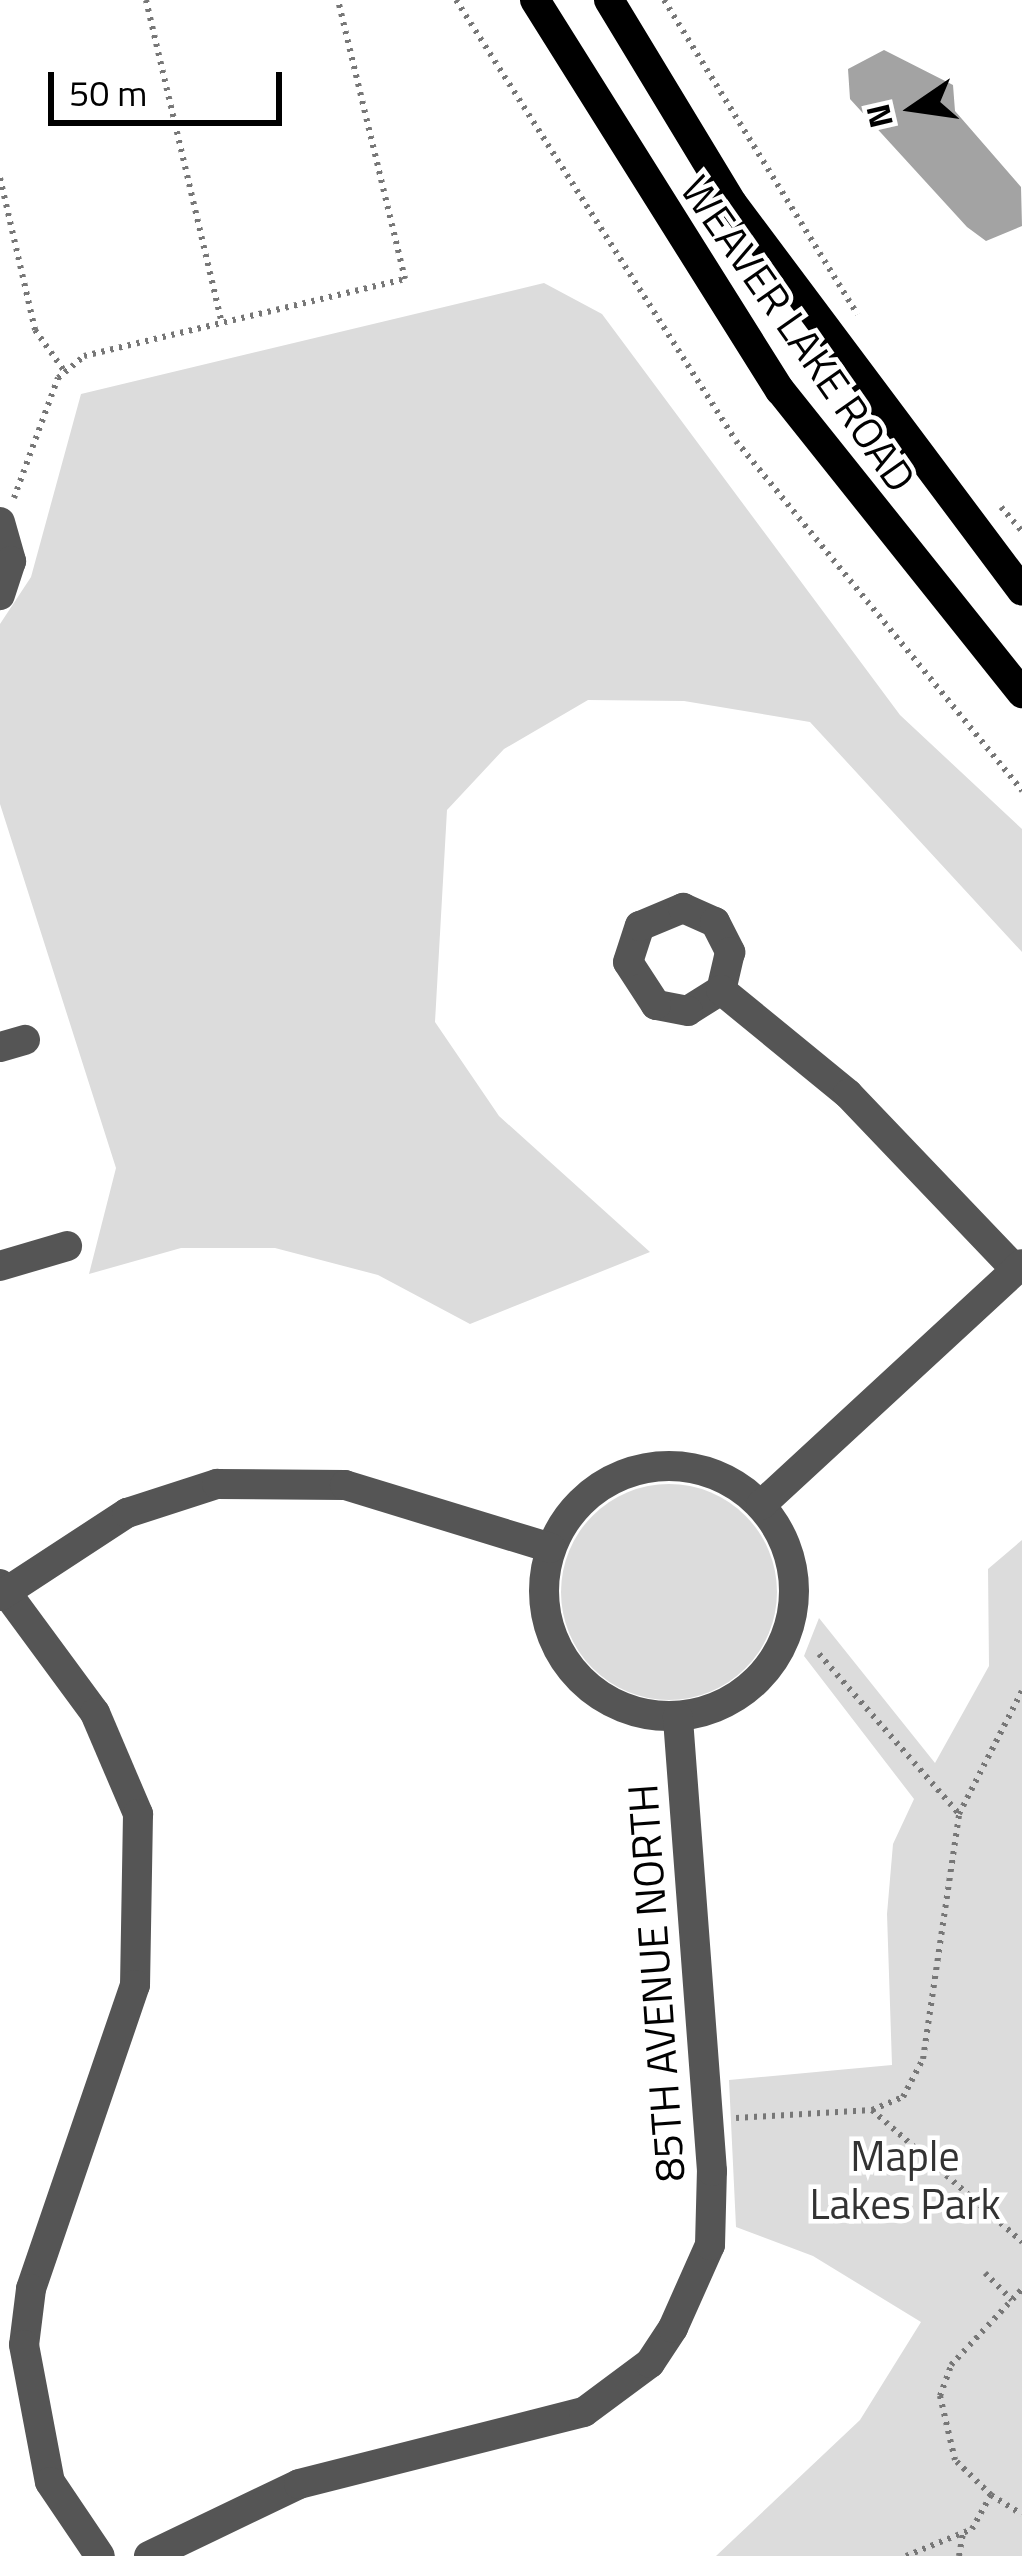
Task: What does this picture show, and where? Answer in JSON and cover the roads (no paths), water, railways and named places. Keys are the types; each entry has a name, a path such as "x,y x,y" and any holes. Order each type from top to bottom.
{"main road":[{"name":"WEAVER LAKE ROAD","path":"535,0 780,390 1022,693"},
{"name":"WEAVER LAKE ROAD","path":"609,0 732,203 1022,590"}],"street":[{"path":"0,518 11,562 0,595"},
{"path":"721,990 848,1094 1019,1267 761,1504"},
{"path":"0,1266 67,1246"},
{"path":"644,1467 707,1472 761,1504 791,1557 793,1616 766,1673 741,1695 678,1717 637,1713 569,1667 547,1610 551,1548 572,1511 644,1467"},
{"path":"100,2556 44,2465 24,2345 31,2289 135,1985 142,1857 119,1756 2,1590 128,1513 217,1484 345,1485 551,1548"},
{"name":"85TH AVENUE NORTH","path":"149,2556 298,2484 584,2412 650,2362 710,2245 709,2120 678,1717"}],"park label":[{"name":"Maple Lakes Park","path":"905,2179"}]}
